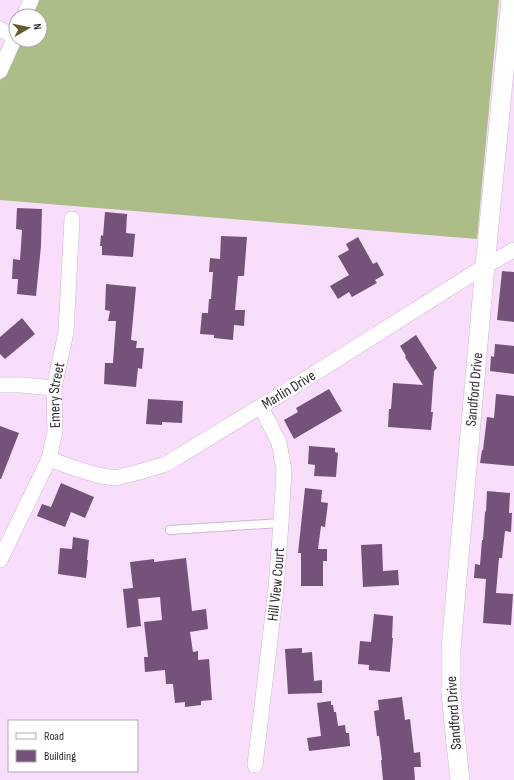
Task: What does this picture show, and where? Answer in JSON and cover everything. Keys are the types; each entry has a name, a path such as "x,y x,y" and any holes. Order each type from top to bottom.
{"street":[{"name":"Sandford Drive","path":"460,780 451,692 452,649 484,266 511,0"},
{"path":"0,72 11,48"},
{"name":"Emery Street","path":"0,560 49,460 56,431 54,388 66,332 72,219"},
{"name":"Marlin Drive","path":"49,460 103,476 115,478 166,464 261,407 484,266 514,250"},
{"path":"0,385 54,388"},
{"name":"Hill View Court","path":"255,765 276,589 284,470 279,443 261,407"}],"lane":[{"path":"170,530 281,523"}],"green space":[{"path":"35,0 499,0 477,239 0,200 0,81 14,48 48,48 48,8 32,8"}],"building":[{"path":"17,208 42,209 41,246 36,296 17,294 18,279 12,279 13,259 20,260 22,230 16,229"},
{"path":"105,212 127,214 126,233 135,234 133,257 102,255 102,246 100,246 101,235 103,236"},
{"path":"221,236 247,237 244,276 238,276 235,310 245,310 244,326 234,325 233,340 214,338 214,335 200,334 202,313 208,313 209,299 211,299 213,272 209,272 210,258 220,259"},
{"path":"358,237 373,264 377,262 384,275 375,280 377,283 352,297 349,292 338,299 330,286 349,275 338,256 349,250 346,244"},
{"path":"502,271 514,272 514,322 497,320"},
{"path":"106,284 136,287 131,340 137,341 136,348 144,348 142,369 138,368 136,387 104,384 105,363 113,363 116,321 108,321 110,311 105,310"},
{"path":"22,318 35,334 5,359 0,354 0,337"},
{"path":"416,335 437,368 434,371 431,430 388,427 393,383 423,385 405,357 406,356 400,346"},
{"path":"495,344 514,346 514,374 490,371 491,356 494,357"},
{"path":"329,389 342,411 294,439 284,420 298,412 296,408"},
{"path":"496,394 514,396 514,466 480,463 487,417 494,418"},
{"path":"148,399 183,401 182,423 162,422 162,425 146,424"},
{"path":"0,426 19,433 1,479 0,479"},
{"path":"309,446 335,448 335,452 338,453 336,477 314,476 315,465 308,464"},
{"path":"61,483 94,497 85,518 71,512 65,527 37,516 42,504 51,507"},
{"path":"305,488 322,490 321,502 328,503 325,527 321,526 318,549 327,549 327,561 323,561 323,586 301,586 301,553 298,553"},
{"path":"487,491 510,493 509,513 512,513 511,532 505,531 502,558 499,558 496,593 513,594 511,625 483,623 486,579 474,578 475,564 480,565"},
{"path":"73,537 89,540 86,578 58,574 60,548 72,549"},
{"path":"382,544 383,571 398,570 399,585 363,587 361,545"},
{"path":"186,558 192,611 206,609 208,629 190,632 193,652 198,651 198,660 209,659 212,700 201,701 201,705 185,707 185,702 175,703 173,684 166,684 165,670 145,672 144,657 148,657 144,622 162,620 160,597 138,599 141,626 127,628 123,589 133,588 130,562 154,559 154,562"},
{"path":"374,614 393,616 390,672 369,670 369,665 358,664 360,641 371,642"},
{"path":"302,648 302,653 312,652 314,681 322,680 322,693 288,694 285,649"},
{"path":"402,697 405,720 410,719 414,753 420,752 421,767 414,767 415,780 383,780 379,736 377,736 374,711 379,710 378,700"},
{"path":"331,701 334,712 336,712 338,726 345,725 346,733 349,733 350,746 309,751 307,738 321,736 317,703"}]}
